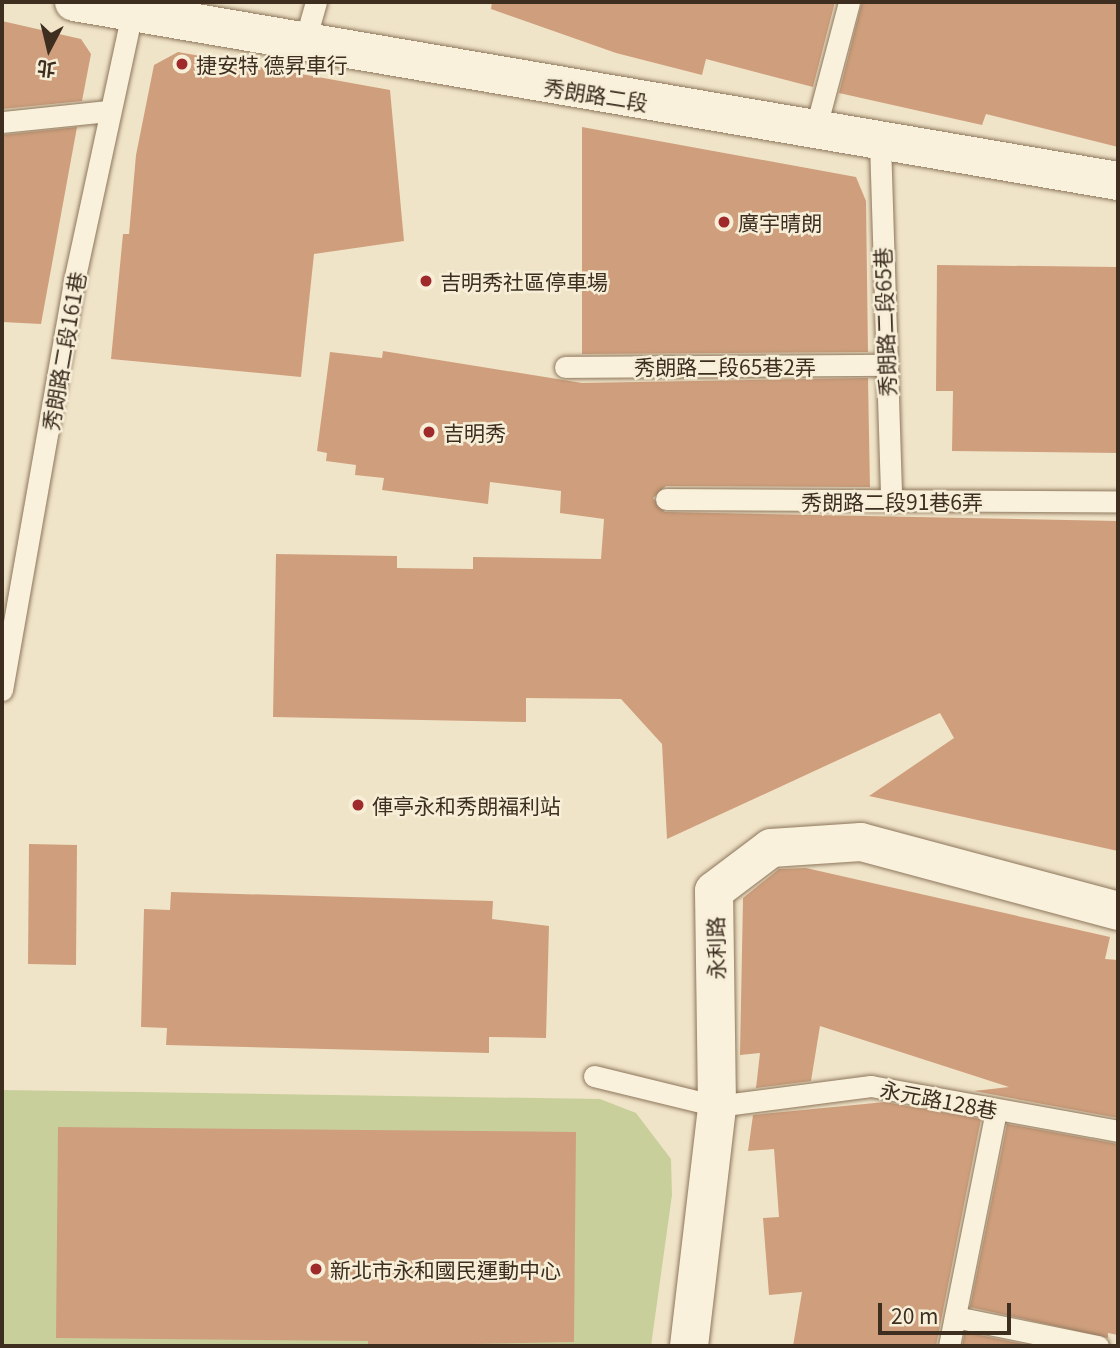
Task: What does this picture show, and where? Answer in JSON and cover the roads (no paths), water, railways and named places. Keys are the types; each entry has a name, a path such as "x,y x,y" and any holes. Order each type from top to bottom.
{"street":[{"name":"秀朗路二段","path":"74,2 304,44 1118,181"},
{"name":"永利路","path":"689,1346 717,1106 714,891 771,848 861,842 1118,911"}],"lane":[{"path":"304,44 316,2"},
{"path":"814,131 849,2"},
{"name":"秀朗路二段161巷","path":"2,690 10,615 74,281 132,13"},
{"path":"2,122 109,111"},
{"name":"秀朗路二段65巷","path":"880,142 884,365 891,502"},
{"name":"秀朗路二段65巷2弄","path":"565,367 884,365"},
{"name":"秀朗路二段91巷6弄","path":"666,499 1118,501"},
{"path":"594,1076 717,1106"},
{"name":"永元路128巷","path":"717,1106 871,1086 996,1111 1118,1131"},
{"path":"949,1346 996,1111"},
{"path":"955,1317 1098,1346"}],"place":[{"name":"捷安特 德昇車行","path":"182,64"},
{"name":"廣宇晴朗","path":"724,222"},
{"name":"吉明秀社區停車場","path":"426,281"},
{"name":"吉明秀","path":"429,432"},
{"name":"俥亭永和秀朗福利站","path":"358,805"},
{"name":"新北市永和國民運動中心","path":"316,1269"}]}
